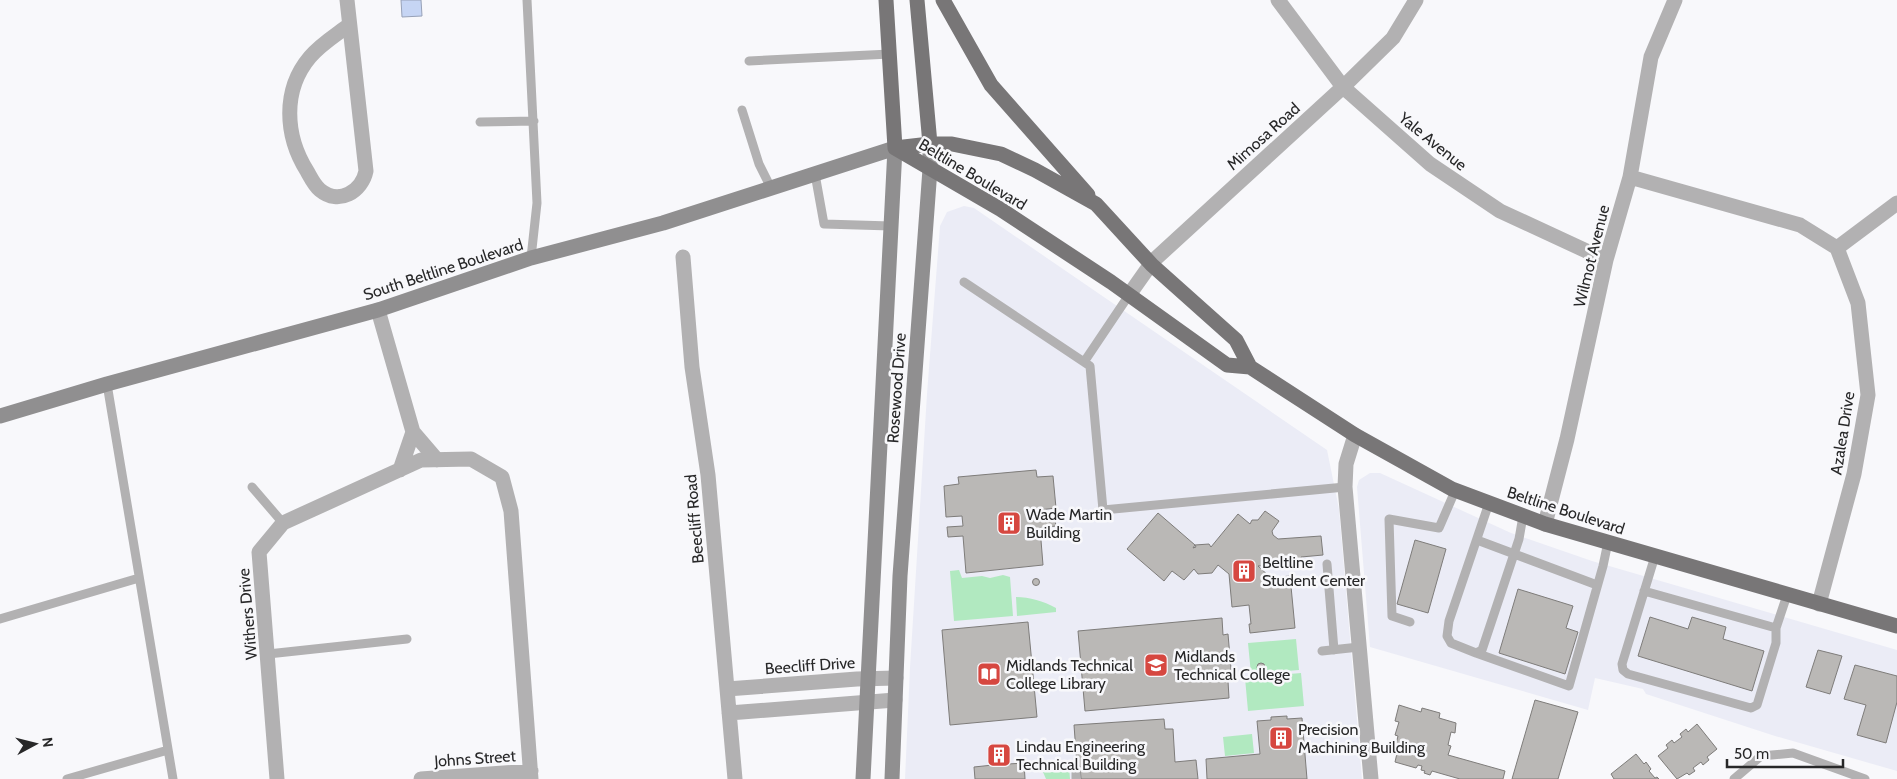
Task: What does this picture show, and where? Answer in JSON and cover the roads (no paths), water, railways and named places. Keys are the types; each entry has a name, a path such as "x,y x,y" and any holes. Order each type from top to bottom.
{"main road":[{"name":"Rosewood Drive","path":"863,779 895,148 886,0"},
{"name":"Rosewood Drive","path":"892,779 901,566 930,169 930,144 917,0"},
{"path":"943,0 991,85 1096,204"},
{"name":"Beltline Boulevard","path":"895,148 930,144 952,144 1001,154 1035,170 1096,204 1151,264 1236,340 1250,367"},
{"name":"Beltline Boulevard","path":"895,148 1000,209 1129,295 1227,365 1250,367 1355,435 1455,491 1544,524 1897,626"},
{"name":"South Beltline Boulevard","path":"0,416 107,384 378,310 531,258 663,223 895,148"}],"street":[{"path":"347,0 366,171 360,187 345,196 336,197 320,190 303,164 292,140 289,112 295,83 309,58 319,47 349,25"},
{"name":"Yale Avenue","path":"1278,0 1343,87 1430,164 1500,211 1606,260"},
{"name":"Mimosa Road","path":"1129,295 1151,264 1343,87 1393,38 1416,0"},
{"name":"Wilmot Avenue","path":"1544,524 1567,439 1606,260 1630,178 1650,56 1675,0"},
{"path":"1630,178 1800,225 1837,248 1897,203"},
{"name":"Azalea Drive","path":"1819,604 1854,474 1868,395 1858,303 1837,248"},
{"name":"Beecliff Road","path":"683,257 692,367 708,475 735,779"},
{"path":"378,310 412,432 437,460"},
{"path":"400,470 412,432"},
{"path":"1355,435 1346,464 1345,487 1371,779"},
{"name":"Withers Drive","path":"277,779 259,552 283,523 421,460 471,459 502,477 511,511 531,775"},
{"name":"Beecliff Drive","path":"726,689 868,678 896,678"},
{"path":"729,713 895,700"},
{"name":"Johns Street","path":"421,779 531,775"}],"lane":[{"path":"527,0 537,203 531,258"},
{"path":"749,61 890,54"},
{"path":"742,110 759,164 772,188"},
{"path":"480,122 534,121"},
{"path":"815,174 824,224 891,226"},
{"path":"964,282 1090,366 1103,510 1345,487"},
{"path":"1084,362 1129,295"},
{"path":"107,384 172,779"},
{"path":"252,487 283,523"},
{"path":"1410,622 1392,616 1389,519 1439,528 1455,491"},
{"path":"1489,503 1449,621 1447,636 1451,642 1476,653 1569,686 1608,542"},
{"path":"1476,653 1482,650 1519,539 1523,516"},
{"path":"1477,540 1597,584"},
{"path":"1655,556 1622,664 1622,670 1628,674 1751,708 1757,705 1774,652 1776,628 1787,595"},
{"path":"1327,564 1334,650"},
{"path":"0,619 139,578"},
{"path":"1644,591 1776,628"},
{"path":"268,654 408,639"},
{"path":"1322,651 1359,647"},
{"path":"67,779 168,750"},
{"path":"1734,779 1761,756 1792,753 1865,779"},
{"path":"1076,769 1076,779"}],"water":[{"path":"401,0 421,0 422,16 402,17"}],"place":[{"name":"Wade Martin Building","path":"1009,523"},
{"name":"Beltline Student Center","path":"1244,571"},
{"name":"Midlands Technical College","path":"1156,665"},
{"name":"Midlands Technical College Library","path":"989,674"},
{"name":"Precision Machining Building","path":"1281,738"},
{"name":"Lindau Engineering Technical Building","path":"999,755"}]}
